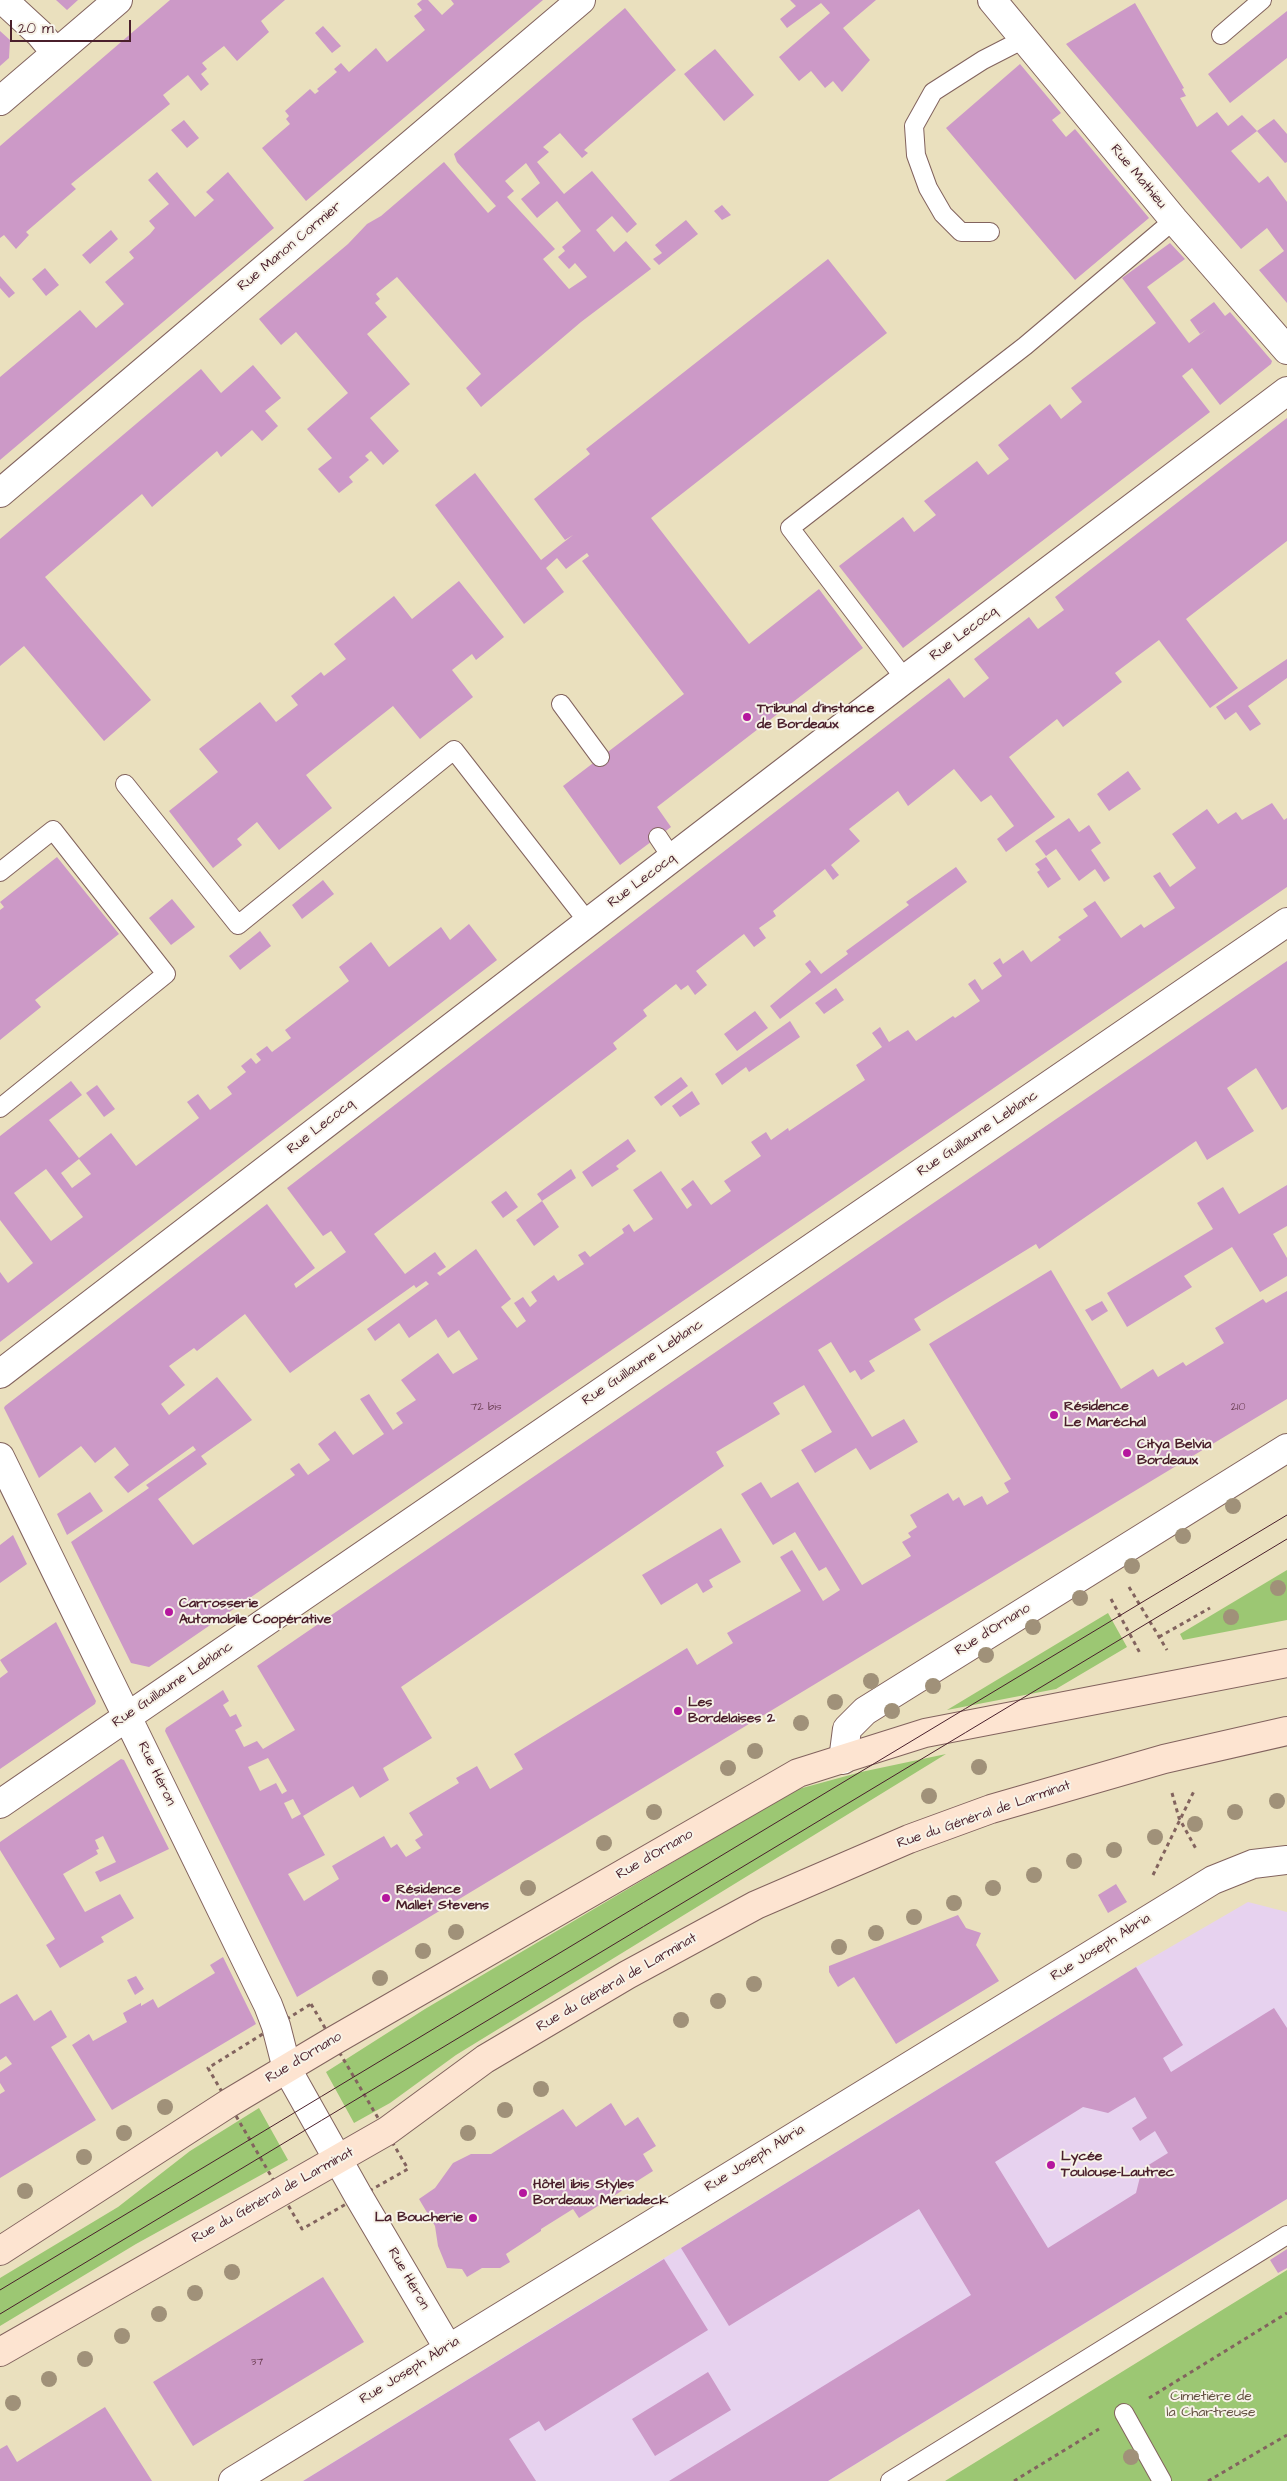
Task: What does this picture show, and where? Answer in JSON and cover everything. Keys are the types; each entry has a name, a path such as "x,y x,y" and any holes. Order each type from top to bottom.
{"main road":[{"path":"843,1760 925,1733 1287,1663"},
{"name":"Rue du Général de Larminat","path":"0,2352 338,2160 387,2131 485,2059 626,1975 756,1905 909,1839 991,1809 1164,1759 1287,1731"},
{"name":"Rue d'Ornano","path":"0,2251 229,2103 287,2069 783,1782 798,1774 843,1760"}],"street":[{"path":"3,0 40,34 56,53"},
{"path":"0,101 118,0"},
{"name":"Rue Manon Cormier","path":"0,493 581,0"},
{"name":"Rue Mathieu","path":"992,0 1174,220 1287,350"},
{"name":"Rue Lecocq","path":"0,1374 588,922 665,848 904,679 1287,391"},
{"name":"Rue Guillaume Leblanc","path":"0,1804 1287,922"},
{"name":"Rue d'Ornano","path":"843,1760 848,1729 865,1711 1092,1567 1287,1448"},
{"name":"Rue Héron","path":"0,1457 268,2006 276,2026 287,2069 448,2348"},
{"name":"Rue Joseph Abria","path":"233,2481 1213,1880 1253,1864 1287,1860"}],"lane":[{"path":"1221,35 1262,0"},
{"path":"990,232 960,232 943,214 928,188 916,155 914,126 933,92 983,60 1024,39"},
{"path":"904,679 790,528 1025,346 1174,220"},
{"path":"561,704 600,757"},
{"path":"126,784 238,926 454,750 588,922"},
{"path":"0,872 53,830 166,974 0,1108"},
{"path":"890,2481 1287,2235"},
{"path":"1124,2413 1162,2481"}],"path":[{"path":"1159,1637 1210,1608"},
{"path":"1208,2481 1287,2435"}],"shaded area":[{"name":"Lycée Toulouse-Lautrec","path":"1248,1902 1287,1912 1287,2199 828,2481 303,2481 1136,1967"}],"green space":[{"path":"1287,1570 1287,1620 1183,1640 1180,1634"},
{"path":"1108,1613 1127,1647 1056,1689 947,1710"},
{"path":"946,1754 456,2055 390,2103 354,2123 326,2072 425,2009 795,1790 861,1772"},
{"path":"259,2108 288,2160 136,2244 0,2326 0,2278 118,2207 190,2151"},
{"name":"Cimetière de la Chartreuse","path":"1287,2270 1287,2481 945,2481"}],"building":[{"path":"56,0 78,0 67,10"},
{"path":"170,0 285,0 261,21 269,32 237,61 224,46 202,63 207,69 201,74 209,84 201,91 188,75 163,95 170,104 71,184 76,189 26,232 29,235 16,249 4,235 0,238 0,146"},
{"path":"422,0 428,0 442,15 454,4 451,0 543,0 306,201 262,148 290,124 286,119 289,116 285,111 310,89 315,94 319,91 317,89 337,72 334,69 341,63 349,72 376,48 387,62 425,30 414,16 422,10 417,4"},
{"path":"790,0 876,0 843,28 870,60 842,92 833,81 825,88 811,71 799,81 779,57 830,13 821,3 787,28 780,19 796,6"},
{"path":"1135,3 1184,88 1182,89 1186,96 1180,98 1197,127 1217,112 1228,126 1242,115 1257,131 1231,151 1259,183 1268,176 1287,202 1287,303 1259,270 1284,251 1267,228 1241,249 1066,44"},
{"path":"625,8 676,70 584,150 588,153 582,158 560,133 543,147 549,152 537,162 564,194 592,171 637,224 627,233 612,216 596,230 614,252 626,241 651,269 581,322 481,407 466,388 481,374 397,277 376,294 380,299 375,303 387,317 367,334 410,384 370,418 399,451 383,465 371,451 365,456 369,460 349,477 353,482 339,493 318,469 332,458 307,429 348,393 296,332 281,345 259,319 348,244 367,224 381,216 444,162 488,213 496,206 457,162 454,154","holes":["526,163 540,183 521,199 537,218 557,201 581,231 562,247 565,251 558,257 569,269 575,263 587,277 569,289 543,259 555,249 507,197 514,191 505,181"]},
{"path":"1287,11 1287,58 1230,103 1208,74"},
{"path":"323,26 341,46 332,53 315,33"},
{"path":"0,31 10,40 9,58 0,66"},
{"path":"715,49 754,95 724,121 684,74"},
{"path":"1020,64 1061,113 1052,120 1066,137 1075,129 1149,218 1075,280 946,128"},
{"path":"1274,119 1287,134 1287,162 1285,163 1257,131"},
{"path":"184,120 199,138 187,148 171,130"},
{"path":"157,172 195,217 214,200 206,192 228,172 274,228 0,460 0,377 80,310 96,328 124,304 105,282 134,258 129,252 155,228 149,221 169,204 148,180"},
{"path":"722,205 731,215 722,220 714,211"},
{"path":"686,220 698,234 659,265 653,259 662,253 655,245"},
{"path":"111,230 118,239 90,264 82,255"},
{"path":"1170,243 1185,259 1147,287 1189,343 1207,329 1200,334 1190,320 1214,302 1225,316 1230,312 1272,361 1271,364 1220,405 1192,368 1182,376 1210,412 903,648 839,566 903,517 914,532 936,515 924,501 977,461 988,475 1009,459 998,445 1050,404 1061,419 1082,402 1071,388 1156,323 1122,278"},
{"path":"828,259 887,333 651,518 749,644 819,589 863,648 657,807 671,827 620,865 563,786 684,694 582,561 589,556 587,553 566,569 557,558 546,568 564,592 524,624 435,505 475,473 541,560 573,535 565,540 534,499 590,454 586,449"},
{"path":"45,268 59,285 46,296 32,279"},
{"path":"0,276 15,293 9,298 0,288"},
{"path":"253,365 281,398 265,411 278,426 262,441 252,430 221,457 217,451 152,507 142,494 45,577 151,700 104,741 24,646 0,666 0,539 201,369 221,393"},
{"path":"1287,418 1287,541 1186,619 1238,688 1210,708 1159,640 1115,673 1122,682 1063,727 1057,719 1009,757 1055,817 1006,852 997,839 1014,826 991,795 981,802 954,769 908,806 898,791 849,829 860,841 831,865 839,875 833,880 825,869 773,911 776,916 759,928 766,938 754,947 744,934 696,971 707,985 695,995 688,985 681,990 676,984 643,1010 647,1016 613,1043 617,1049 374,1234 405,1274 435,1252 446,1267 437,1273 440,1276 476,1249 511,1299 501,1307 517,1328 526,1321 514,1303 523,1297 530,1307 537,1301 531,1292 554,1275 558,1281 584,1264 578,1255 585,1251 590,1257 624,1233 622,1229 629,1224 634,1232 653,1219 633,1190 661,1171 687,1209 692,1205 681,1189 693,1180 711,1205 731,1191 724,1181 761,1156 751,1142 766,1132 771,1140 788,1128 789,1131 865,1080 856,1065 882,1047 872,1033 880,1027 889,1042 908,1030 916,1041 953,1016 955,1018 980,1001 968,984 975,979 982,990 1002,976 993,963 1000,958 1003,964 1023,950 1031,962 1061,940 1058,937 1088,916 1083,909 1095,901 1121,938 1141,924 1144,928 1175,908 1153,876 1160,872 1170,887 1196,868 1172,834 1207,809 1218,824 1236,812 1242,820 1272,803 1284,820 1287,818 1287,887 149,1667 131,1663 71,1542 149,1488 146,1485 196,1450 193,1446 128,1493 114,1477 129,1465 115,1447 95,1463 81,1446 39,1478 4,1408 5,1406 267,1204 315,1268 294,1284 296,1288 346,1252 331,1231 323,1236 287,1188 949,678 964,698 989,678 974,659 1029,617 1038,629 1064,610 1055,597","holes":["426,1281 429,1284 367,1329 375,1341 399,1323 409,1338 436,1319 448,1338 459,1330 478,1359 453,1374 438,1353 401,1380 416,1400 396,1413 403,1423 393,1430 369,1394 360,1399 384,1434 353,1455 335,1431 318,1444 330,1460 308,1475 299,1463 290,1469 295,1475 193,1545 158,1499 207,1464 201,1456 252,1420 217,1377 169,1415 161,1404 185,1385 169,1366 194,1348 197,1351 245,1314 290,1373 414,1285 416,1288"]},
{"path":"459,581 504,637 476,660 472,654 452,670 473,697 420,739 393,706 306,775 332,808 279,850 257,822 237,839 242,845 213,868 169,811 218,772 199,749 260,702 276,722 298,705 291,696 321,672 324,676 346,659 334,644 394,596 412,619"},
{"path":"1287,659 1287,678 1248,706 1261,724 1250,731 1236,712 1225,720 1216,707"},
{"path":"1128,771 1141,789 1109,811 1097,794"},
{"path":"1069,818 1079,832 1089,825 1101,843 1091,850 1110,878 1104,882 1095,869 1079,881 1056,849 1046,856 1035,841"},
{"path":"57,857 119,934 35,1000 41,1007 0,1040 0,910 4,907 0,902"},
{"path":"1046,857 1061,879 1048,888 1037,872 1040,870 1035,864"},
{"path":"956,867 967,882 780,1019 770,1006 811,972 805,964 810,960 821,974 848,954 846,951 909,905 906,902"},
{"path":"323,880 334,894 302,919 292,905"},
{"path":"172,899 195,927 171,945 149,918"},
{"path":"469,924 497,960 0,1342 0,1272 8,1283 33,1263 0,1220 0,1136 71,1081 82,1095 49,1120 79,1158 111,1133 136,1166 199,1118 187,1102 198,1094 210,1110 232,1094 227,1087 246,1072 241,1066 251,1058 256,1064 261,1060 256,1054 267,1046 272,1052 291,1038 285,1030 349,981 339,967 371,942 389,967 441,927 450,940","holes":["79,1159 91,1174 72,1188 61,1173","46,1169 83,1217 51,1241 14,1193"]},
{"path":"260,931 271,946 240,970 229,956"},
{"path":"1287,961 1287,1107 1282,1110 1256,1068 1227,1088 1254,1131 1207,1160 1196,1141 1039,1249 1036,1244 914,1319 921,1330 869,1361 875,1371 861,1380 855,1370 850,1373 831,1342 818,1350 872,1437 904,1419 918,1442 870,1470 856,1448 815,1473 801,1450 832,1432 804,1385 773,1403 780,1414 716,1452 724,1466 401,1687 432,1738 383,1768 389,1780 360,1798 353,1786 303,1816 325,1855 288,1874 304,1901 339,1879 332,1866 384,1836 391,1848 397,1844 406,1857 421,1848 415,1840 423,1835 409,1813 459,1783 456,1778 477,1766 490,1789 523,1769 514,1754 687,1648 697,1665 733,1643 727,1633 801,1591 780,1557 792,1550 823,1601 840,1590 826,1567 819,1571 795,1532 773,1545 741,1494 761,1482 771,1498 798,1482 862,1585 911,1556 902,1542 911,1537 908,1533 917,1527 910,1515 948,1493 953,1501 959,1497 964,1506 982,1496 987,1505 1009,1492 1004,1483 1011,1479 929,1344 1051,1270 1121,1389 1153,1369 1158,1377 1183,1362 1186,1366 1224,1343 1215,1328 1263,1299 1266,1303 1287,1291 1287,1399 297,1997 165,1731 166,1728 223,1690 229,1701 223,1705 230,1717 236,1714 242,1726 235,1730 244,1747 257,1741 263,1749 295,1730 257,1666","holes":["268,1758 287,1791 282,1794 276,1783 260,1791 248,1767","293,1799 301,1814 292,1819 284,1803"]},
{"path":"836,988 844,1000 824,1014 815,1003"},
{"path":"755,1011 768,1028 737,1051 724,1034"},
{"path":"790,1021 800,1037 749,1072 746,1067 722,1085 715,1074"},
{"path":"681,1077 688,1086 661,1106 654,1097"},
{"path":"97,1085 115,1109 104,1117 86,1093"},
{"path":"692,1091 700,1104 680,1117 672,1106"},
{"path":"628,1139 636,1151 616,1166 619,1169 592,1187 582,1172"},
{"path":"571,1169 576,1178 542,1201 537,1194"},
{"path":"1287,1185 1287,1226 1273,1234 1287,1258 1287,1276 1260,1292 1232,1247 1184,1276 1192,1287 1127,1327 1107,1293 1213,1229 1197,1203 1223,1187 1239,1214"},
{"path":"506,1191 518,1207 503,1218 491,1202"},
{"path":"542,1201 559,1227 534,1246 516,1220"},
{"path":"1102,1301 1108,1311 1092,1321 1085,1310"},
{"path":"90,1492 103,1511 67,1535 57,1514"},
{"path":"721,1528 741,1562 709,1580 713,1587 703,1593 697,1583 661,1605 642,1575"},
{"path":"13,1535 27,1564 0,1583 0,1545"},
{"path":"56,1622 96,1701 95,1704 0,1769 0,1678 8,1672 0,1660"},
{"path":"121,1759 124,1760 169,1849 100,1882 95,1872 116,1862 103,1836 95,1840 99,1849 96,1850 98,1854 63,1874 85,1912 120,1894 134,1918 101,1937 104,1942 60,1968 46,1945 55,1939 0,1850 0,1842"},
{"path":"1116,1884 1127,1902 1108,1913 1098,1895"},
{"path":"958,1915 966,1928 981,1933 976,1945 999,1981 896,2044 854,1977 838,1987 829,1972 829,1966"},
{"path":"223,1957 256,2024 112,2110 72,2045 89,2034 93,2041 127,2022 123,2013 141,2003 141,2006 153,1999 158,2008 215,1973 210,1965"},
{"path":"1136,1967 1183,2045 1163,2058 1171,2072 1274,2008 1287,2028 1287,2199 828,2481 669,2481 971,2295 919,2209 729,2326 681,2248","holes":["1135,2097 1147,2118 1132,2128 1140,2141 1155,2131 1168,2153 1142,2169 1136,2193 1048,2248 995,2162 1083,2107 1108,2113"]},
{"path":"136,1976 144,1989 135,1995 127,1980"},
{"path":"17,1994 34,2021 51,2010 67,2037 51,2047 96,2120 0,2178 0,2094 5,2091 0,2083 0,2072 12,2064 6,2056 0,2060 0,2004"},
{"name":"Hôtel ibis Styles Bordeaux Meriadeck","path":"611,2103 625,2126 638,2117 656,2146 643,2154 653,2171 579,2218 573,2209 541,2229 541,2231 506,2254 510,2262 500,2268 482,2268 467,2277 462,2269 447,2268 438,2246 435,2226 419,2199 435,2188 453,2163 471,2154 491,2154 563,2109 576,2127"},
{"path":"1287,2249 1287,2268 1278,2273 1270,2260"},
{"path":"664,2259 708,2330 545,2431 539,2421 509,2439 536,2481 303,2481"},
{"path":"323,2277 364,2342 193,2446 153,2382"},
{"path":"708,2372 731,2410 655,2456 632,2419"},
{"path":"105,2407 152,2481 0,2481 0,2449 7,2445 17,2462"}],"tram line":[{"path":"0,2290 1287,1515"},
{"path":"0,2314 1287,1539"}],"place":[{"name":"Tribunal d'instance de Bordeaux","path":"747,717"},
{"name":"Résidence Le Maréchal","path":"1054,1415"},
{"name":"Citya Belvia Bordeaux","path":"1127,1453"},
{"name":"Carrosserie Automobile Coopérative","path":"169,1612"},
{"name":"Les Bordelaises 2","path":"678,1711"},
{"name":"Résidence Mallet Stevens","path":"386,1898"},
{"name":"Lycée Toulouse-Lautrec","path":"1051,2165"},
{"name":"Hôtel ibis Styles Bordeaux Meriadeck","path":"523,2193"},
{"name":"La Boucherie","path":"473,2218"}]}
